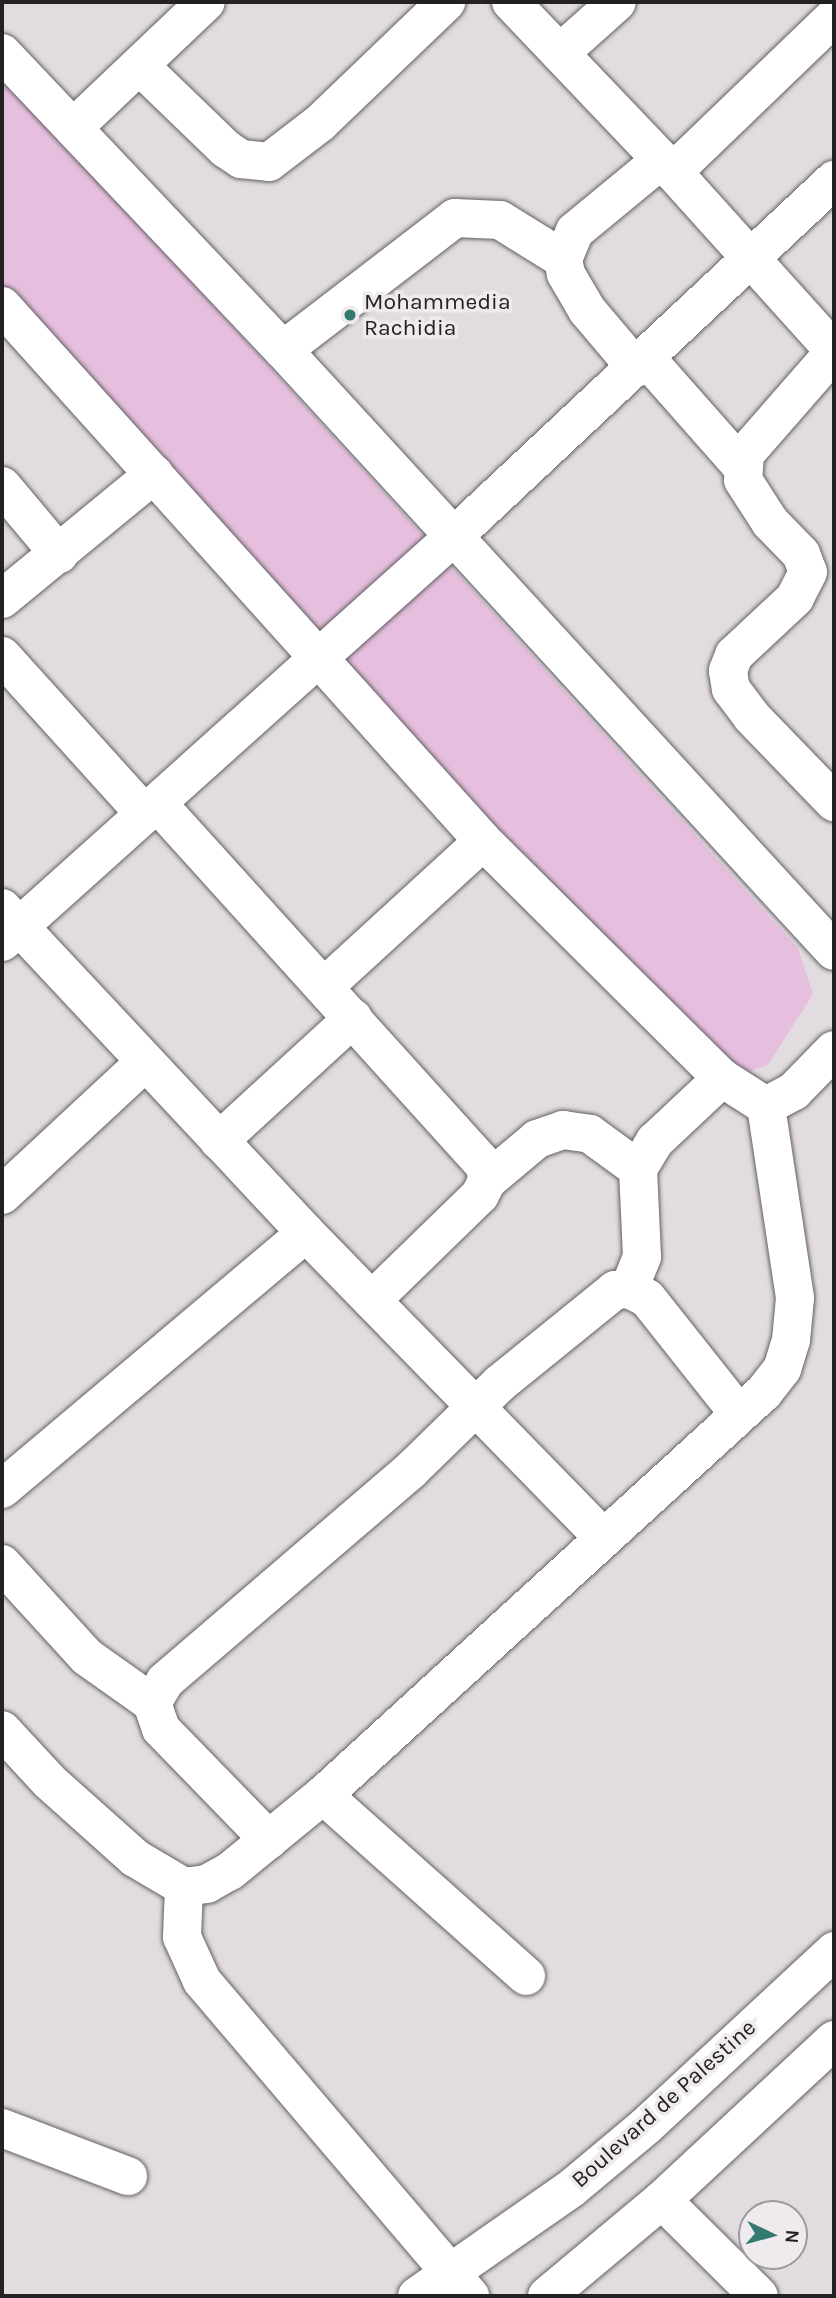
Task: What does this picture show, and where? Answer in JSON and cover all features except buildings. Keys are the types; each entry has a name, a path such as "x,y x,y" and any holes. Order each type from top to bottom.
{"street":[{"path":"73,128 141,67 206,2"},
{"path":"141,67 226,149 241,159 269,162 320,122 446,2"},
{"path":"510,2 667,166 834,352 760,435 742,467 743,480 757,503 801,554 808,572 795,598 734,655 728,671 731,689 751,716 834,802"},
{"path":"560,53 617,2"},
{"path":"742,467 587,310 566,274 563,259 575,231 667,166 834,17"},
{"path":"2,54 282,350 834,951"},
{"path":"602,1536 306,1233 145,1062 7,925 151,809 314,658 452,538 753,260 834,180"},
{"path":"282,350 455,218 500,220 563,259"},
{"path":"2,306 154,474 314,658 483,841 722,1078 766,1106 795,1298 792,1340 782,1369 738,1413 323,1795 270,1840 207,1884 184,1887 135,1858 100,1829 2,1731"},
{"path":"2,598 154,474"},
{"path":"2,486 59,554"},
{"path":"2,656 325,986 473,1148 485,1166 487,1181"},
{"path":"325,986 483,841"},
{"path":"219,1141 353,1018"},
{"path":"766,1106 794,1091 834,1050"},
{"path":"2,1195 145,1062"},
{"path":"629,1289 642,1257 638,1170 655,1142 722,1078"},
{"path":"372,1300 480,1195 487,1181 537,1139 564,1130 590,1134 638,1170"},
{"path":"2,1489 306,1233"},
{"path":"152,1703 156,1692 176,1671 478,1409 499,1384 590,1307 615,1290 629,1289 647,1298 738,1413"},
{"path":"2,1564 87,1657 152,1703 161,1729 270,1840"},
{"path":"323,1795 526,1976"},
{"path":"184,1887 182,1937 202,1981 462,2285"},
{"name":"Boulevard de Palestine","path":"417,2296 462,2285 646,2126 834,1951"},
{"path":"547,2296 662,2200 834,2039"},
{"path":"2,2128 128,2176"},
{"path":"662,2200 759,2296"}],"shaded area":[{"path":"2,73 798,948 813,994 768,1065 724,1080 2,314"}],"place":[{"name":"Mohammedia Rachidia","path":"350,315"}]}
